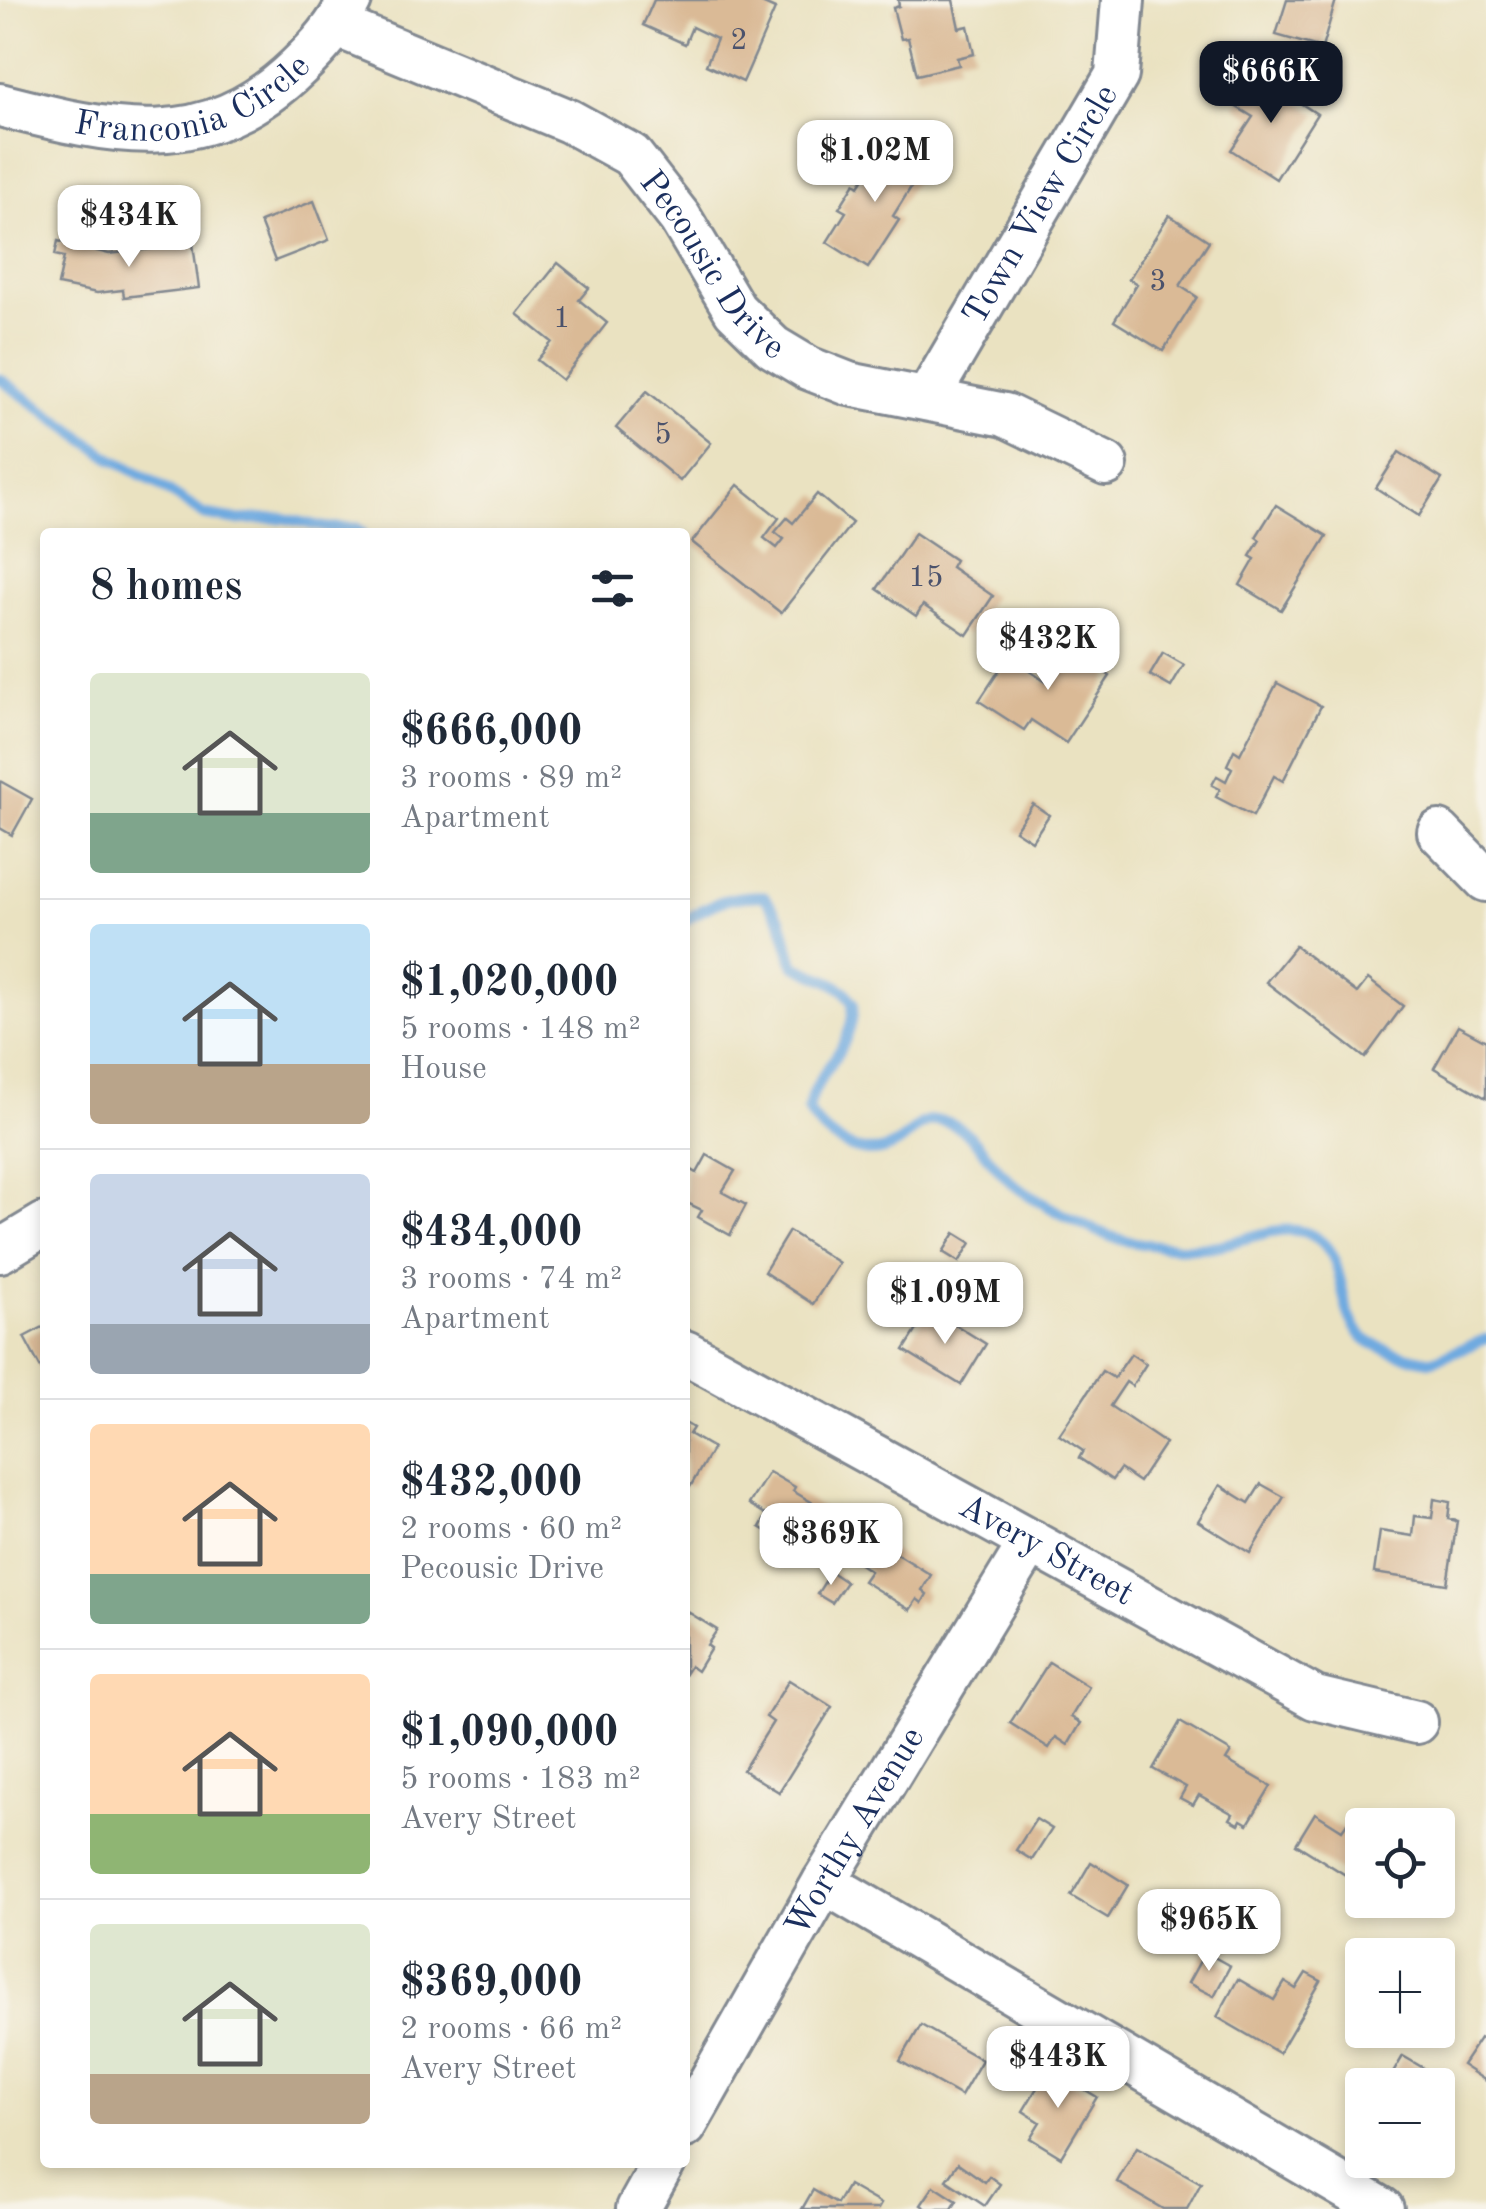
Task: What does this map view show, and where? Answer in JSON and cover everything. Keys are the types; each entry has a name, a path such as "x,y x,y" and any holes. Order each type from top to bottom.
{"street":[{"name":"Town View Circle","path":"927,399 1117,76 1123,0"},
{"name":"Pecousic Drive","path":"344,12 611,142 644,169 680,218 722,293 759,336 808,368 895,394 1005,415 1106,464"},
{"name":"Franconia Circle","path":"0,105 106,129 141,131 225,119 279,86 320,47 344,12"},
{"path":"1438,832 1485,878"},
{"path":"0,1252 40,1227"},
{"name":"Avery Street","path":"690,1355 1315,1698 1416,1722"},
{"name":"Worthy Avenue","path":"690,2117 824,1882 1031,1541"},
{"path":"824,1882 1382,2209"},
{"path":"638,2209 661,2168"}],"building":[{"path":"654,0 755,0 775,9 743,82 706,65 717,39 692,27 685,44 643,25"},
{"path":"898,0 953,0 959,28 968,26 974,54 957,58 959,65 917,75 908,38 901,39 893,8 899,6"},
{"path":"1287,0 1336,0 1322,48 1276,35"},
{"path":"1255,74 1317,114 1276,179 1231,150 1253,117 1235,106"},
{"path":"888,141 925,165 893,216 899,220 868,268 827,242 846,212 839,208 855,183 859,186"},
{"path":"314,201 329,240 275,261 260,222"},
{"path":"1169,215 1209,241 1180,286 1197,297 1163,351 1114,321 1137,284 1129,279"},
{"path":"58,241 109,254 193,244 199,288 124,297 123,290 97,293 58,285 64,257 55,255"},
{"path":"558,263 589,288 579,300 607,323 562,380 537,360 552,342 517,314"},
{"path":"647,391 711,443 680,481 616,428"},
{"path":"1399,452 1442,479 1419,516 1376,488"},
{"path":"738,485 779,518 764,538 777,548 784,539 775,532 787,518 793,523 817,494 852,523 781,613 692,542"},
{"path":"1276,505 1327,536 1281,610 1240,585 1255,559 1250,556 1260,540 1256,537"},
{"path":"915,533 955,560 951,567 993,596 967,635 923,605 916,616 877,589"},
{"path":"1074,641 1100,658 1095,666 1110,676 1066,743 1031,720 1024,730 979,701 1008,657 1046,682"},
{"path":"1163,653 1184,665 1171,687 1150,675"},
{"path":"1277,683 1321,706 1283,781 1274,776 1253,816 1216,797 1220,789 1212,785 1217,776 1226,781 1232,768 1227,765 1234,750 1240,754"},
{"path":"0,781 32,799 12,835 0,828"},
{"path":"1033,804 1049,815 1032,841 1015,830"},
{"path":"1295,946 1357,993 1368,979 1403,1006 1365,1058 1266,982"},
{"path":"1458,1026 1486,1041 1486,1098 1434,1068"},
{"path":"707,1155 735,1171 722,1192 746,1205 730,1235 698,1217 702,1210 690,1204 690,1169 697,1173"},
{"path":"789,1231 839,1263 813,1304 764,1272"},
{"path":"955,1233 971,1243 959,1262 943,1252"},
{"path":"930,1309 986,1344 961,1385 904,1350"},
{"path":"40,1329 40,1367 24,1337"},
{"path":"1131,1354 1146,1364 1132,1386 1126,1382 1110,1406 1165,1443 1139,1482 1120,1469 1112,1480 1079,1458 1083,1451 1059,1435 1102,1371 1114,1378"},
{"path":"690,1435 713,1448 690,1487"},
{"path":"769,1472 838,1518 813,1559 760,1527 767,1515 749,1504"},
{"path":"1261,1484 1284,1497 1250,1553 1198,1521 1220,1485 1249,1503"},
{"path":"1434,1499 1450,1502 1448,1519 1457,1521 1447,1584 1374,1573 1380,1531 1413,1536 1415,1516 1432,1518"},
{"path":"870,1537 931,1575 922,1590 927,1594 922,1603 917,1599 910,1610 863,1581 870,1571 855,1561"},
{"path":"831,1572 846,1582 832,1603 817,1594"},
{"path":"690,1613 717,1630 697,1671 690,1666"},
{"path":"1049,1662 1089,1687 1071,1717 1081,1723 1068,1745 1056,1737 1049,1748 1010,1723"},
{"path":"789,1680 832,1707 779,1792 743,1770 773,1722 766,1717"},
{"path":"1180,1722 1231,1752 1226,1760 1271,1786 1248,1824 1230,1819 1233,1814 1199,1795 1193,1805 1180,1798 1186,1787 1153,1769"},
{"path":"1315,1813 1342,1830 1345,1826 1345,1875 1296,1844"},
{"path":"1036,1819 1052,1829 1032,1860 1016,1850"},
{"path":"1091,1862 1128,1885 1108,1918 1071,1896"},
{"path":"1231,1902 1255,1916 1241,1939 1218,1925"},
{"path":"1205,1952 1230,1966 1214,1996 1188,1983"},
{"path":"1306,1973 1321,1981 1279,2053 1217,2017 1238,1979 1274,2000 1285,1982 1296,1989"},
{"path":"921,2025 982,2060 961,2096 900,2061"},
{"path":"1480,2038 1486,2041 1486,2081 1462,2065"},
{"path":"1403,2056 1423,2068 1396,2068"},
{"path":"1049,2068 1097,2097 1061,2157 1030,2138 1040,2122 1023,2111"},
{"path":"1137,2147 1201,2183 1187,2209 1163,2209 1117,2182"},
{"path":"958,2163 985,2182 989,2176 1000,2184 985,2206 946,2180"},
{"path":"848,2185 881,2204 878,2209 802,2209 813,2190 837,2204"},
{"path":"934,2186 957,2201 952,2209 927,2209 921,2205"}],"waterway":[{"path":"0,379 112,459 205,515 235,520 283,518 327,528"},
{"path":"327,528 357,528"},
{"path":"690,918 722,901 764,896 781,920 794,965 833,983 853,1003 848,1034 819,1081 808,1110 834,1139 871,1151 897,1144 923,1124 935,1120 954,1125 975,1141 1021,1190 1064,1215 1120,1239 1191,1247 1215,1246 1282,1230 1304,1232 1319,1239 1329,1250 1346,1307 1366,1340 1383,1349 1431,1361 1486,1339"}]}
